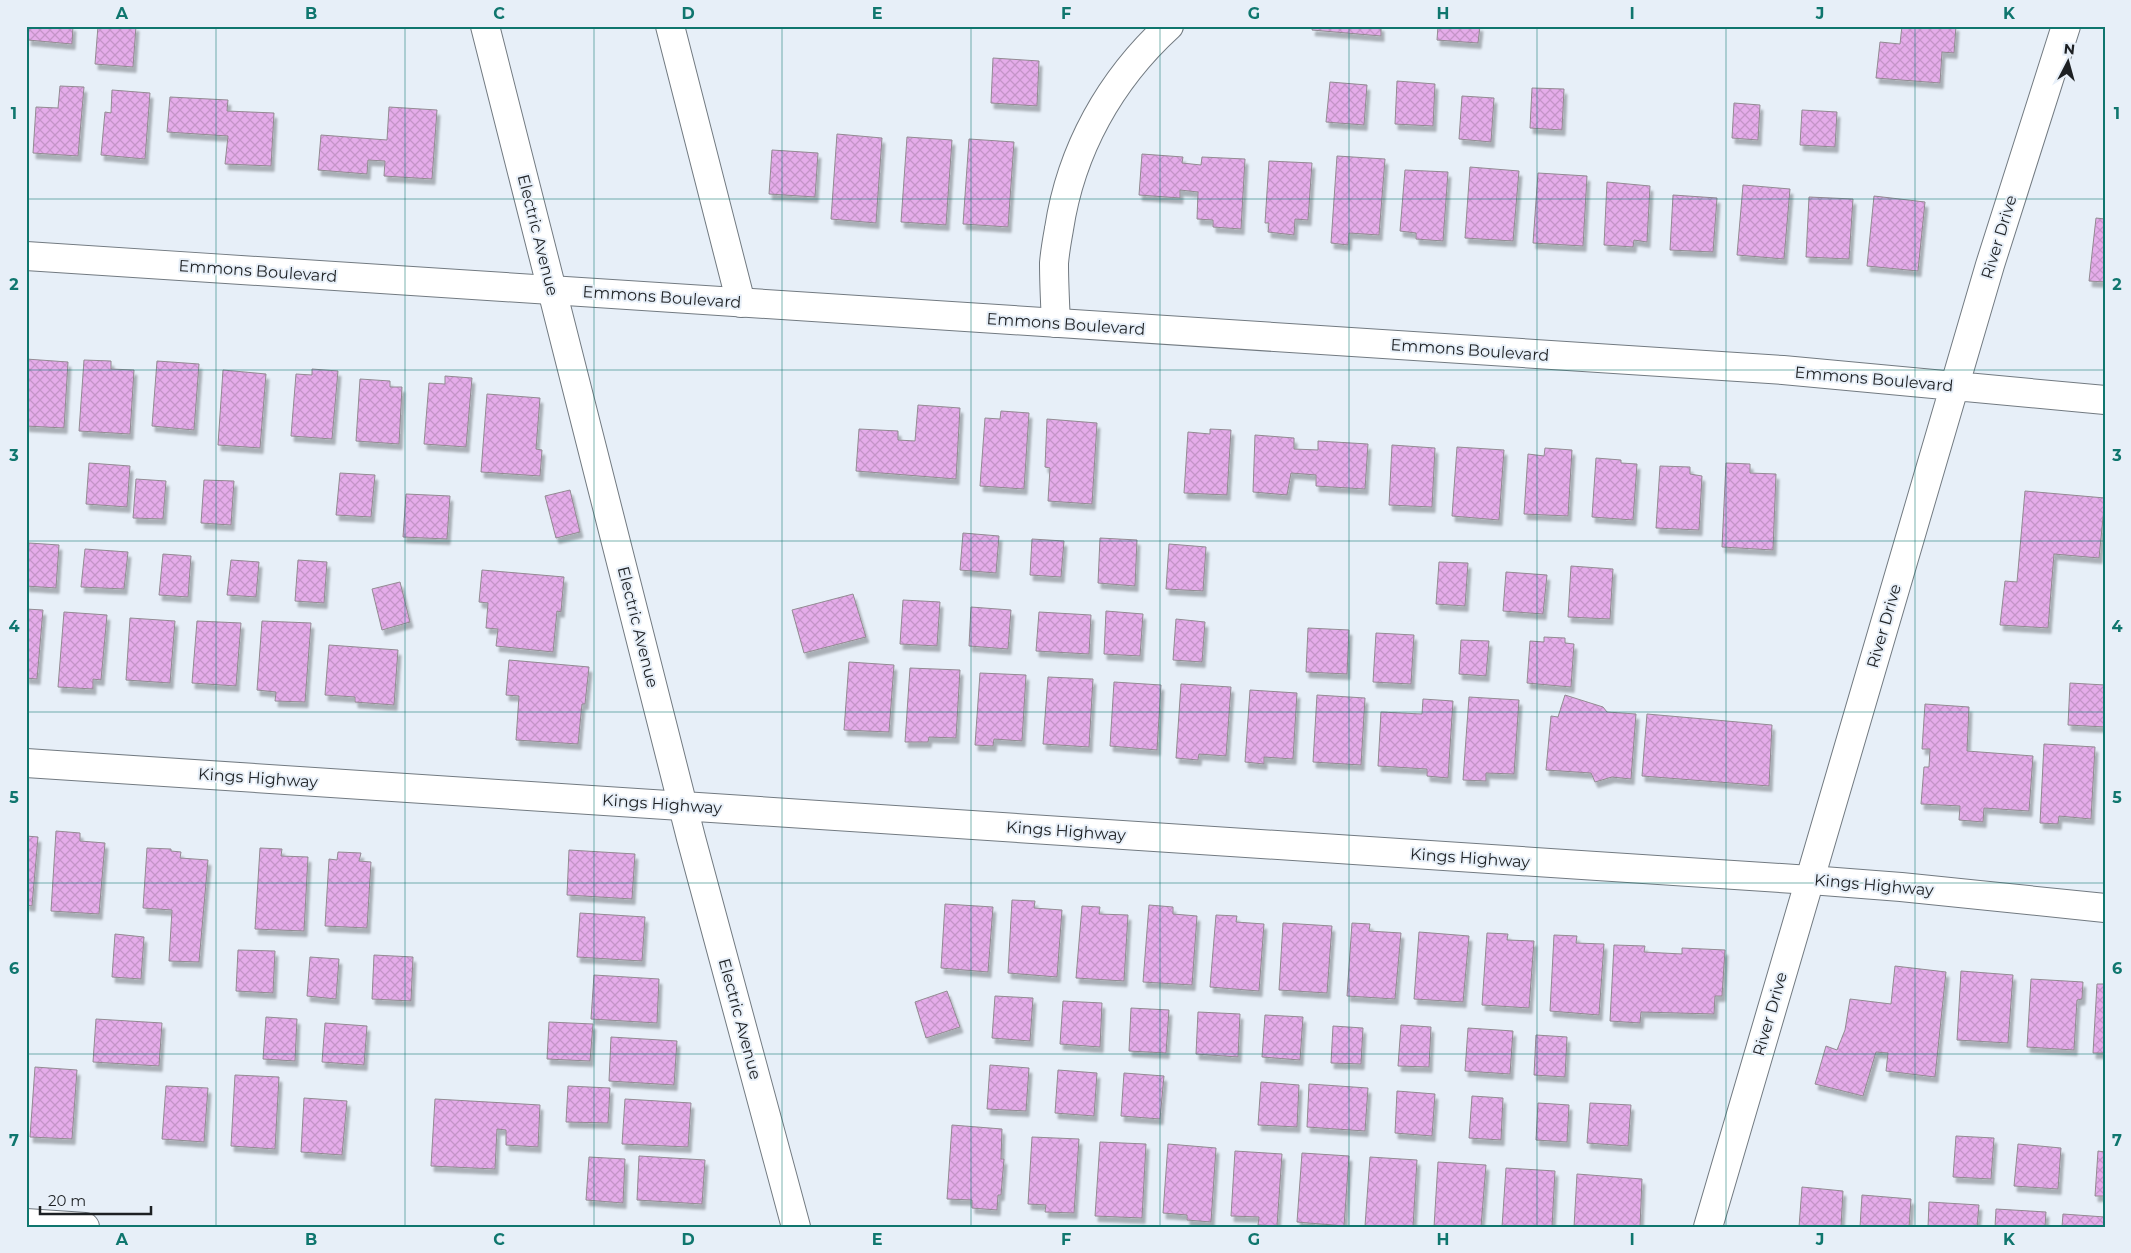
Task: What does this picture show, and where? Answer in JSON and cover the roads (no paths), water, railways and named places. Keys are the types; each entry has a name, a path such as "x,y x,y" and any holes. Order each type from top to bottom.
{"street":[{"name":"Electric Avenue","path":"485,26 683,805 796,1227"},
{"path":"670,26 741,302"},
{"path":"1056,323 1055,257 1064,200 1083,142 1121,78 1154,40 1169,26"},
{"name":"River Drive","path":"1708,1227 1954,386 2066,26"},
{"name":"Emmons Boulevard","path":"26,256 1783,370 2105,400"},
{"name":"Kings Highway","path":"26,763 1810,880 1901,887 2105,908"},
{"path":"26,1223 85,1227"}]}
